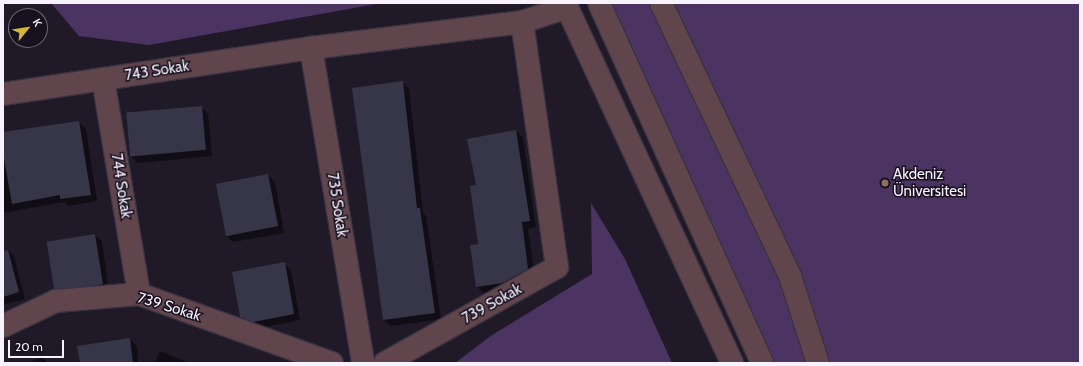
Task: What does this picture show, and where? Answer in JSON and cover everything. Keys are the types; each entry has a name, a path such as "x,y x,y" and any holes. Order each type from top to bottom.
{"street":[{"path":"598,3 762,363"},
{"path":"661,3 790,276 818,363"},
{"path":"566,5 732,363"},
{"name":"743 Sokak","path":"3,94 311,48 522,22 566,5"},
{"name":"739 Sokak","path":"386,363 557,267 522,22"},
{"name":"735 Sokak","path":"311,48 363,363"},
{"name":"744 Sokak","path":"103,79 139,294"},
{"name":"739 Sokak","path":"3,326 56,301 139,294 332,363"}],"shaded area":[{"path":"51,3 382,3 149,45 79,36"},
{"name":"Akdeniz Üniversitesi","path":"606,3 1080,3 1080,363 772,363"},
{"path":"591,203 625,259 672,363 455,363 492,335 592,274"}],"building":[{"path":"403,81 417,208 420,208 435,313 383,320 352,88"},
{"path":"202,106 206,150 130,156 126,113"},
{"path":"79,121 91,195 60,199 60,195 12,204 3,153 3,132"},
{"path":"516,130 530,221 522,222 528,269 502,283 476,287 470,245 478,244 470,186 476,185 467,139"},
{"path":"268,174 278,226 226,236 216,184"},
{"path":"95,234 103,284 55,292 47,242"},
{"path":"8,250 19,292 3,297 3,251"},
{"path":"285,262 294,314 253,322 240,317 232,272"},
{"path":"130,338 133,363 80,363 77,346"}],"place":[{"name":"Akdeniz Üniversitesi","path":"885,183"}]}
